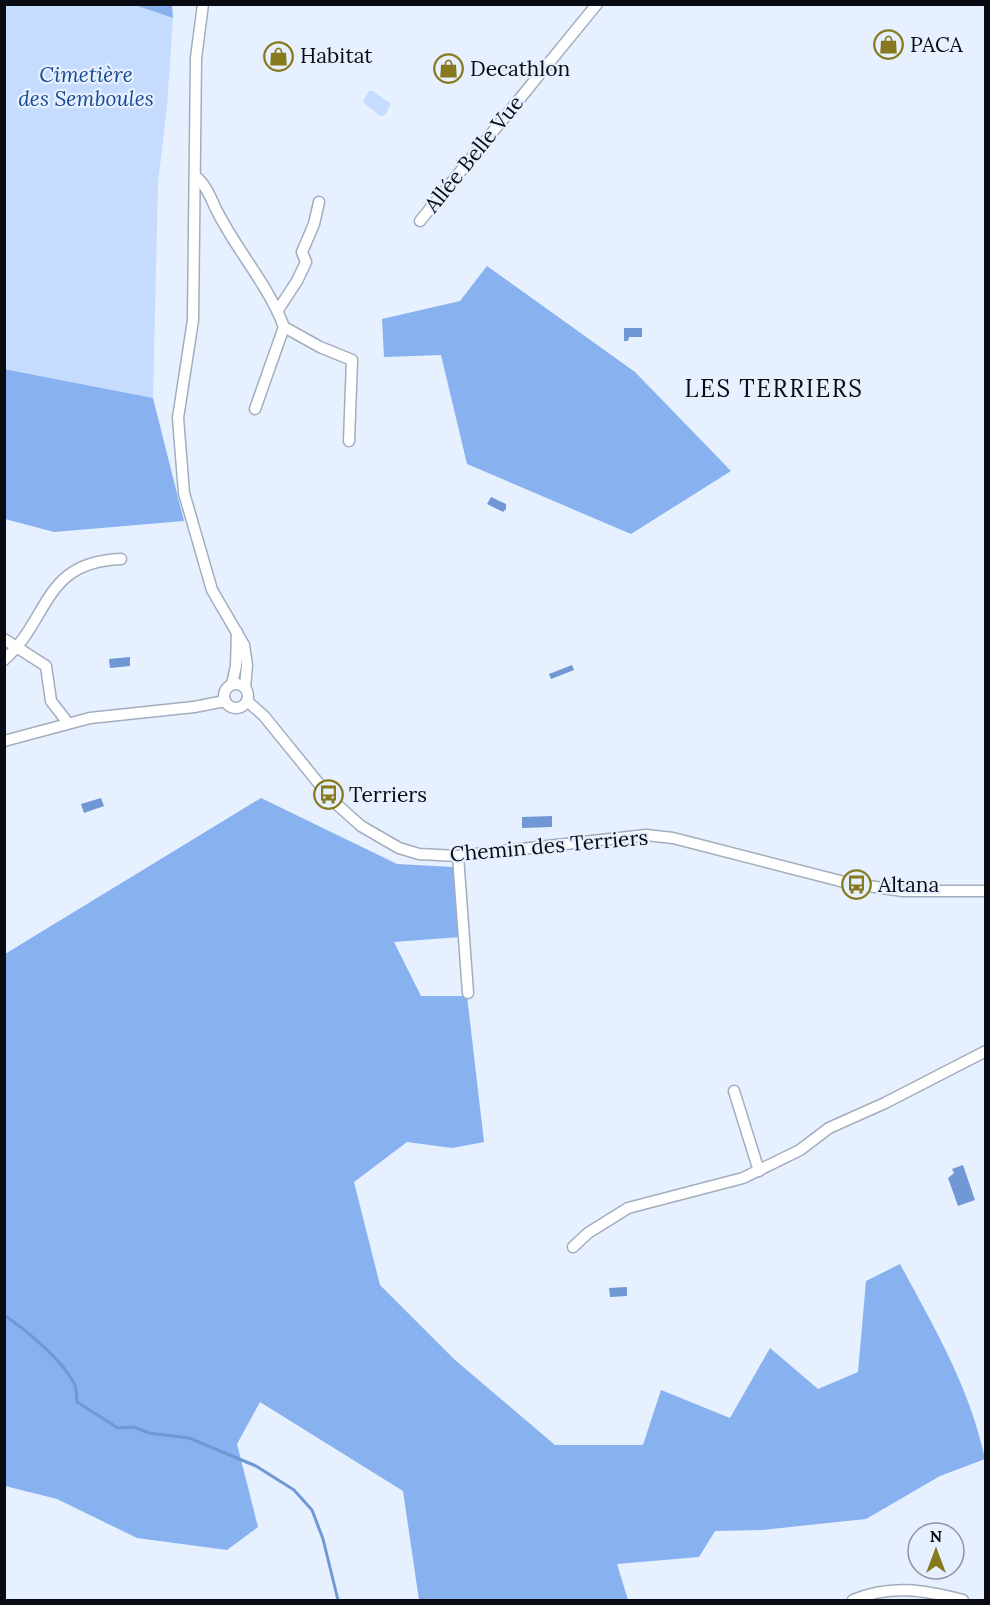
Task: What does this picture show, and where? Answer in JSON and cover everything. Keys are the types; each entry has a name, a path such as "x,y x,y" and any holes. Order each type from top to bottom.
{"street":[{"path":"203,4 196,58 193,320 178,418 184,493 212,590 237,631 244,645 247,665 244,704 230,706 225,701 225,691 232,684 236,666 237,631"},
{"name":"Allée Belle Vue","path":"420,220 597,4"},
{"path":"195,176 210,195 232,240 278,310 284,327 255,410"},
{"path":"278,310 306,262 302,252 314,224 319,202"},
{"path":"284,327 320,347 352,360 349,441"},
{"path":"4,660 18,648 55,586 74,569 100,560 121,559"},
{"path":"4,639 46,666 51,701 68,723"},
{"path":"232,684 245,688"},
{"path":"4,741 68,723 225,701"},
{"name":"Chemin des Terriers","path":"244,704 268,722 328,795 361,826 399,848 419,854 458,856 646,835 673,838 858,885 903,891 986,891"},
{"path":"458,856 468,993"},
{"path":"573,1247 588,1233 628,1208 743,1178 759,1171 800,1150 829,1128 885,1103 986,1051"},
{"path":"734,1091 759,1171"},
{"path":"853,1600 889,1590 916,1589 963,1600"}],"green space":[{"name":"Cimetière des Semboules","path":"4,5 135,5 173,18 167,107 158,183 153,398 5,369"},
{"path":"369,91 373,91 391,104 385,115 380,116 363,102"}],"shaded area":[{"path":"135,5 172,5 173,18"},
{"path":"487,266 635,372 731,471 631,534 467,464 441,355 384,357 382,319 460,301"},
{"path":"624,328 642,328 642,337 629,337 628,341 624,341"},
{"path":"4,369 153,398 184,521 54,532 5,519"},
{"path":"491,497 506,504 503,512 487,504"},
{"path":"130,657 130,666 110,668 109,659"},
{"path":"572,665 574,670 551,679 549,674"},
{"path":"101,798 104,806 84,813 81,804"},
{"path":"261,798 397,864 453,867 460,937 394,942 421,996 467,996 484,1142 452,1148 407,1142 354,1182 380,1285 455,1360 555,1445 643,1445 661,1390 730,1418 770,1348 818,1389 858,1372 866,1281 900,1264 950,1358 970,1407 985,1459 940,1476 866,1519 761,1530 715,1531 699,1557 617,1564 628,1600 419,1600 403,1491 260,1402 237,1444 258,1527 227,1550 137,1538 57,1499 5,1486 5,954"},
{"path":"552,816 552,827 522,828 522,817"},
{"path":"963,1165 975,1200 958,1206 948,1178 954,1173 952,1169"},
{"path":"627,1287 627,1296 610,1297 609,1288"}],"waterway":[{"path":"4,1315 61,1364 75,1385 77,1402 118,1428 134,1427 149,1433 189,1438 256,1466 294,1490 312,1510 323,1539 338,1600"}],"place":[{"name":"PACA","path":"889,45"},
{"name":"Habitat","path":"279,56"},
{"name":"Decathlon","path":"449,69"},
{"name":"Terriers","path":"328,795"},
{"name":"Altana","path":"857,885"}],"district":[{"name":"LES TERRIERS","path":"774,389"}]}
